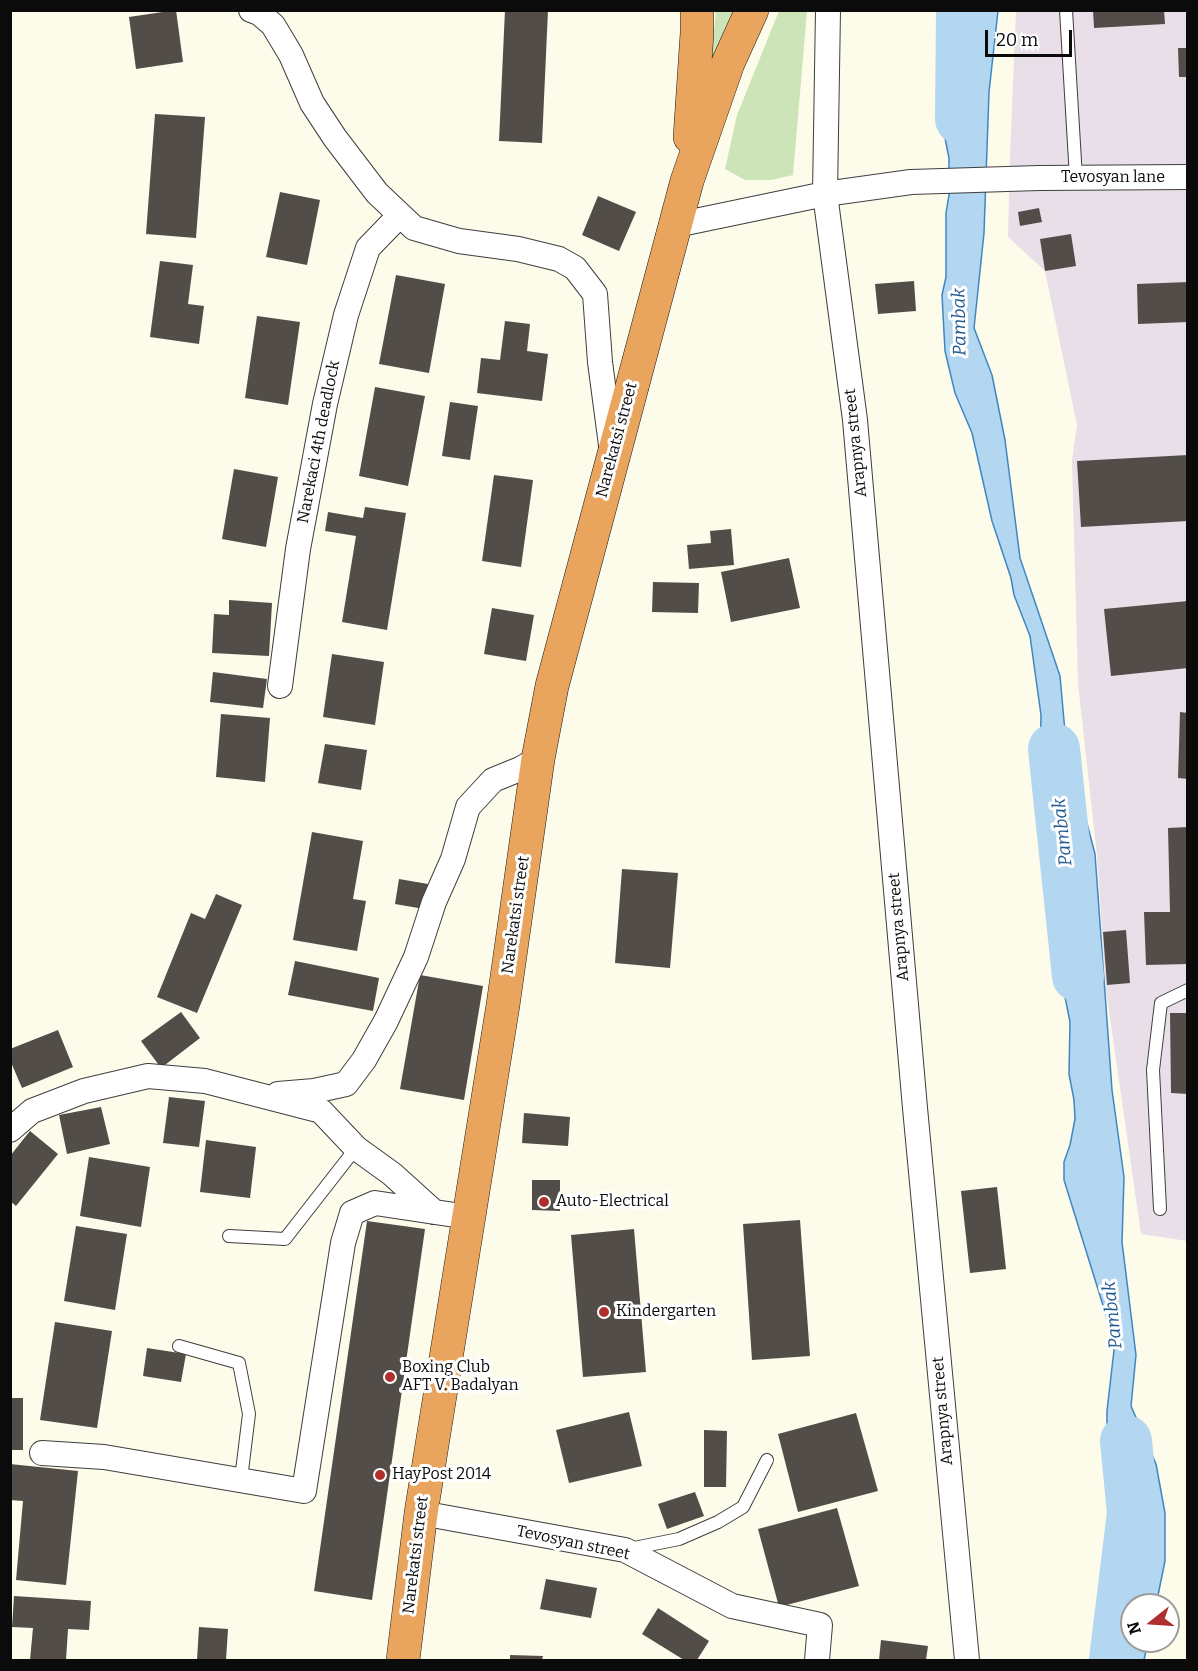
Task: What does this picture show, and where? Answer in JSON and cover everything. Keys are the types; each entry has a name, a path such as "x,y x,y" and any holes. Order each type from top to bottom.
{"highway":[{"name":"Narekatsi street","path":"687,181 698,33 697,10"},
{"name":"Narekatsi street","path":"403,1660 421,1513 503,1005 538,759 557,661 687,181 728,63 752,10"}],"street":[{"path":"251,10 273,25 291,55 312,103 335,138 377,194 414,228 459,241 518,249 559,259 575,268 594,294 612,454"},
{"name":"Arapnya street","path":"828,10 825,194 855,420 915,1108 967,1660"},
{"name":"Tevosyan lane","path":"676,225 825,194 911,182 1188,177"},
{"name":"Narekaci 4th deadlock","path":"280,686 298,549 325,404 346,315 368,248 400,215"},
{"path":"262,1095 314,1091 346,1084 364,1060 387,1021 416,957 434,902 453,860 468,807 493,780 538,759"},
{"path":"10,1130 33,1111 84,1091 148,1076 205,1081 321,1112 356,1148 392,1174 434,1212"},
{"path":"42,1454 104,1456 304,1491 343,1243 352,1213 375,1203 468,1216"},
{"name":"Tevosyan street","path":"421,1513 625,1550 732,1606 820,1625 817,1660"}],"lane":[{"path":"1066,10 1076,178"},
{"path":"1160,1209 1153,1070 1161,1003 1188,990"},
{"path":"229,1236 285,1239 356,1148"},
{"path":"179,1346 239,1364 249,1414 241,1479"},
{"path":"625,1550 679,1539 718,1522 743,1507 767,1460"}],"shaded area":[{"path":"1016,11 1187,11 1187,1241 1141,1234 1106,990 1097,856 1078,683 1072,460 1077,425 1045,271 1008,237"}],"green space":[{"path":"716,11 735,11 711,60"},
{"path":"779,11 807,11 793,175 771,180 745,180 725,169 737,115"}],"water":[{"path":"967,11 998,11 989,92 984,233 974,328 992,375 1005,440 1020,558 1060,676 1066,743 1095,854 1112,1090 1124,1177 1122,1242 1136,1355 1131,1406 1156,1464 1165,1513 1165,1561 1158,1593 1120,1593 1120,1653 1145,1653 1144,1660 1100,1660 1108,1643 1114,1599 1133,1513 1115,1466 1107,1429 1114,1350 1111,1331 1064,1180 1064,1162 1075,1119 1069,1074 1070,1022 1062,982 1062,973 1069,948 1070,904 1073,896 1067,833 1040,767 1041,715 1030,636 1014,595 1011,578 992,521 972,433 955,393 945,351 942,295 946,277 949,158 944,133 964,39"}],"building":[{"path":"176,10 183,62 136,69 129,17"},
{"path":"505,10 548,10 542,143 499,141"},
{"path":"1093,10 1164,10 1165,24 1094,28"},
{"path":"1178,48 1188,48 1188,77 1179,77"},
{"path":"155,114 205,117 196,238 146,234"},
{"path":"280,192 320,200 307,265 266,257"},
{"path":"598,196 636,212 619,251 582,235"},
{"path":"1039,208 1042,222 1020,226 1018,212"},
{"path":"1071,234 1076,266 1045,271 1040,239"},
{"path":"160,261 193,265 188,304 204,306 199,344 150,337"},
{"path":"396,275 445,284 429,373 379,364"},
{"path":"914,281 916,311 878,314 875,284"},
{"path":"1188,282 1188,322 1138,324 1137,284"},
{"path":"257,316 300,322 288,405 245,398"},
{"path":"505,321 530,324 527,351 548,354 542,401 477,393 481,358 500,360"},
{"path":"375,387 425,396 408,486 359,476"},
{"path":"450,402 478,406 470,460 442,456"},
{"path":"1188,455 1188,521 1081,527 1077,461"},
{"path":"234,469 278,477 266,547 222,539"},
{"path":"494,475 533,480 521,567 482,561"},
{"path":"365,507 406,513 387,630 342,622 356,536 325,531 328,512 363,518"},
{"path":"731,529 734,565 689,569 687,545 711,543 710,531"},
{"path":"789,558 800,608 731,622 721,572"},
{"path":"653,582 699,583 698,613 652,612"},
{"path":"229,600 272,603 269,656 212,653 214,614 229,615"},
{"path":"1188,601 1188,668 1111,676 1104,609"},
{"path":"492,608 534,615 526,661 484,654"},
{"path":"332,654 384,662 375,725 323,717"},
{"path":"213,672 267,679 263,708 210,702"},
{"path":"1180,712 1188,713 1188,779 1178,778"},
{"path":"221,714 270,718 265,782 216,777"},
{"path":"325,744 367,750 361,790 318,783"},
{"path":"1188,827 1188,964 1146,965 1144,912 1170,912 1168,828"},
{"path":"312,832 363,841 353,899 366,901 357,951 293,940"},
{"path":"622,869 678,873 670,968 615,963"},
{"path":"399,879 428,884 424,909 395,904"},
{"path":"216,894 242,905 197,1013 157,997 191,913 205,919"},
{"path":"1126,930 1130,983 1107,985 1103,932"},
{"path":"295,961 379,978 373,1011 288,995"},
{"path":"420,975 483,986 464,1100 400,1089"},
{"path":"181,1012 200,1038 161,1068 141,1041"},
{"path":"1170,1013 1188,1013 1188,1094 1171,1093"},
{"path":"58,1030 73,1067 22,1088 10,1060 10,1049"},
{"path":"169,1097 205,1101 199,1147 163,1143"},
{"path":"101,1107 110,1144 67,1154 59,1115"},
{"path":"524,1113 570,1117 568,1146 522,1143"},
{"path":"30,1131 58,1154 16,1206 10,1201 10,1156"},
{"path":"206,1140 256,1147 250,1198 200,1192"},
{"path":"89,1157 150,1167 141,1227 80,1216"},
{"path":"532,1180 560,1180 560,1211 532,1210"},
{"path":"997,1187 1006,1269 970,1273 961,1191"},
{"path":"800,1220 810,1356 752,1360 743,1224"},
{"path":"367,1221 425,1229 372,1600 314,1591"},
{"path":"76,1226 127,1234 115,1310 64,1301"},
{"path":"634,1229 646,1372 583,1377 571,1235"},
{"path":"55,1322 112,1331 97,1428 40,1420"},
{"path":"147,1348 186,1354 181,1382 143,1376"},
{"path":"10,1398 23,1398 23,1450 10,1450"},
{"path":"629,1412 642,1466 569,1483 556,1430"},
{"path":"856,1413 878,1491 798,1512 778,1434"},
{"path":"704,1430 727,1431 726,1487 704,1487"},
{"path":"10,1464 78,1471 66,1585 16,1580 23,1501 10,1500"},
{"path":"695,1492 704,1516 667,1529 658,1504"},
{"path":"837,1508 859,1586 779,1607 758,1529"},
{"path":"546,1579 597,1588 591,1618 540,1609"},
{"path":"14,1596 91,1601 89,1630 68,1629 66,1660 30,1660 33,1628 12,1627"},
{"path":"658,1608 709,1641 697,1660 684,1660 642,1634"},
{"path":"199,1627 228,1629 226,1660 197,1660"},
{"path":"881,1640 928,1646 926,1660 879,1660"},
{"path":"510,1655 543,1656 542,1660 510,1660"}],"waterway":[{"name":"Pambak","path":"961,119 962,10"},
{"name":"Pambak","path":"1054,749 1078,976"},
{"name":"Pambak","path":"1115,1660 1133,1513 1126,1441"}],"place":[{"name":"Auto-Electrical","path":"544,1202"},
{"name":"Kindergarten","path":"604,1312"},
{"name":"Boxing Club AFT V. Badalyan","path":"390,1377"},
{"name":"HayPost 2014","path":"380,1475"}]}
